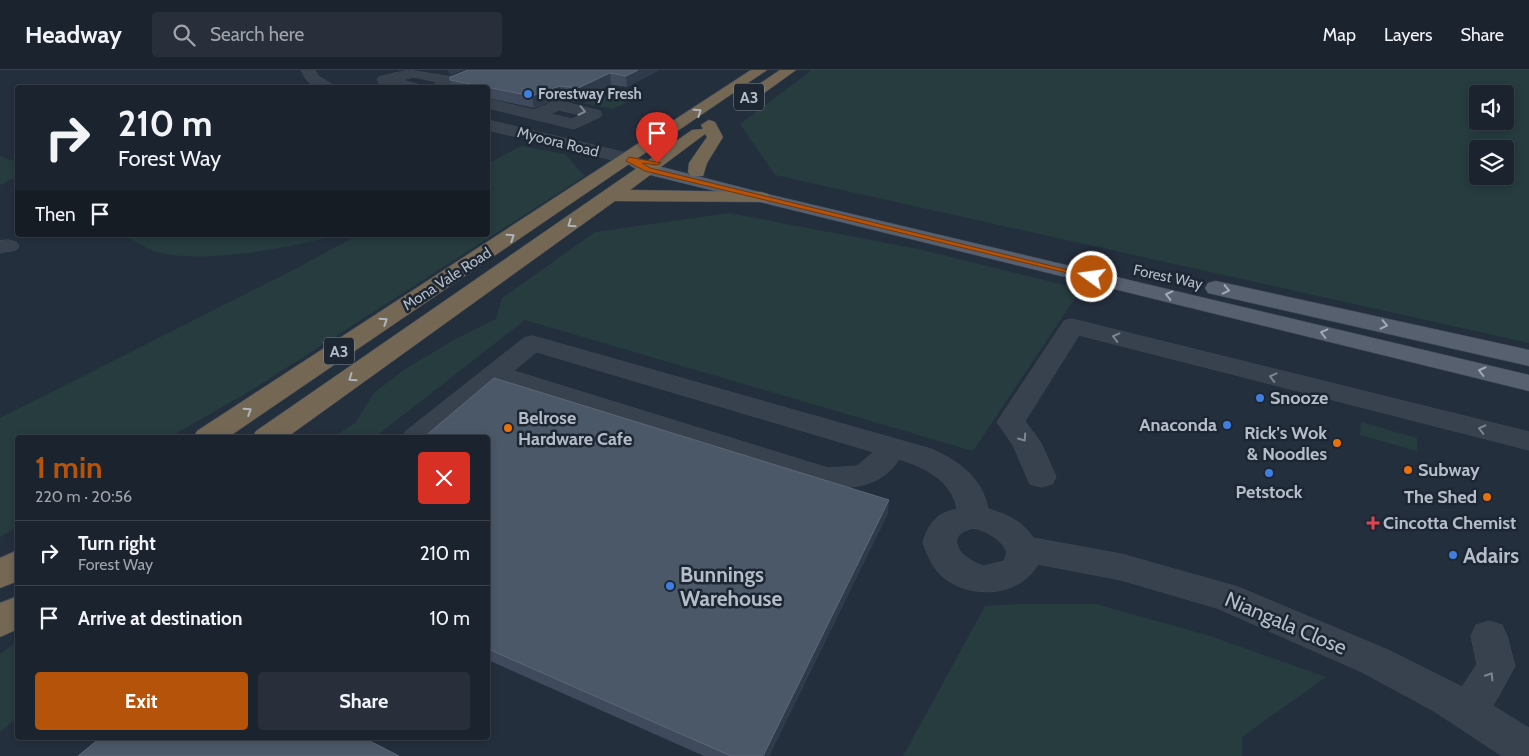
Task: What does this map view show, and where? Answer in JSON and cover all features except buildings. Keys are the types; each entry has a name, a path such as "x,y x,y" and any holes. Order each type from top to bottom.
{"highway":[{"name":"Mona Vale Road","path":"212,435 629,159 760,70"},
{"name":"Mona Vale Road","path":"270,435 789,70"},
{"path":"697,172 698,163 715,137 709,125"},
{"path":"611,196 762,198"},
{"path":"0,575 15,565"},
{"path":"0,622 15,612"}],"main road":[{"name":"Forest Way","path":"629,159 762,198 1529,383"},
{"name":"Forest Way","path":"652,166 697,172 1529,358"}],"street":[{"path":"308,70 312,79 325,85"},
{"path":"404,85 384,80 414,72 459,79 443,85"},
{"path":"490,104 536,115"},
{"name":"Myoora Road","path":"490,125 629,159"},
{"path":"1041,477 1027,443 1010,422 1072,326 1529,441"},
{"path":"420,435 533,343 890,449 921,456 945,468 961,479 973,504 974,517"},
{"path":"494,373 827,478 836,486 860,477 881,466 890,449"},
{"path":"974,517 994,520 1014,534 1022,548 1022,558 1018,567 1004,576 978,578 959,570 942,554 939,544 940,535 944,527 952,522 974,517"},
{"name":"Niangala Close","path":"1022,548 1121,567 1226,597 1375,661 1448,699 1529,751"},
{"path":"1468,713 1496,666 1489,636"}],"green space":[{"path":"812,70 1529,70 1529,343 775,175 740,124"},
{"path":"607,96 631,100 613,109 583,103"},
{"path":"521,146 565,154 585,176 255,388 173,435 15,435 15,528 0,537 0,418 297,268 354,237 490,237 490,163"},
{"path":"0,156 15,161 15,178 0,185"},
{"path":"730,213 918,249 1081,289 973,451 525,320 378,435 336,435 355,423 374,393 405,369 454,340 496,319 502,298 595,232"},
{"path":"126,237 330,237 248,253 199,257 157,252"},
{"path":"1361,422 1417,438 1417,451 1360,435"},
{"path":"1096,604 1207,635 1326,677 1242,737 1242,756 903,756 985,606"},
{"path":"15,643 15,720 0,732 0,654"}],"place":[{"name":"Forestway Fresh","path":"528,94"},
{"name":"Snooze","path":"1260,398"},
{"name":"Anaconda","path":"1227,425"},
{"name":"Belrose Hardware Cafe","path":"508,428"},
{"name":"Rick's Wok & Noodles","path":"1337,443"},
{"name":"Subway","path":"1408,470"},
{"name":"Petstock","path":"1269,473"},
{"name":"The Shed","path":"1487,497"},
{"name":"Cincotta Chemist","path":"1373,523"},
{"name":"Adairs","path":"1453,555"},
{"name":"Bunnings Warehouse","path":"670,586"}],"route":[{"path":"657,163 629,159 648,169 1092,277"}]}
